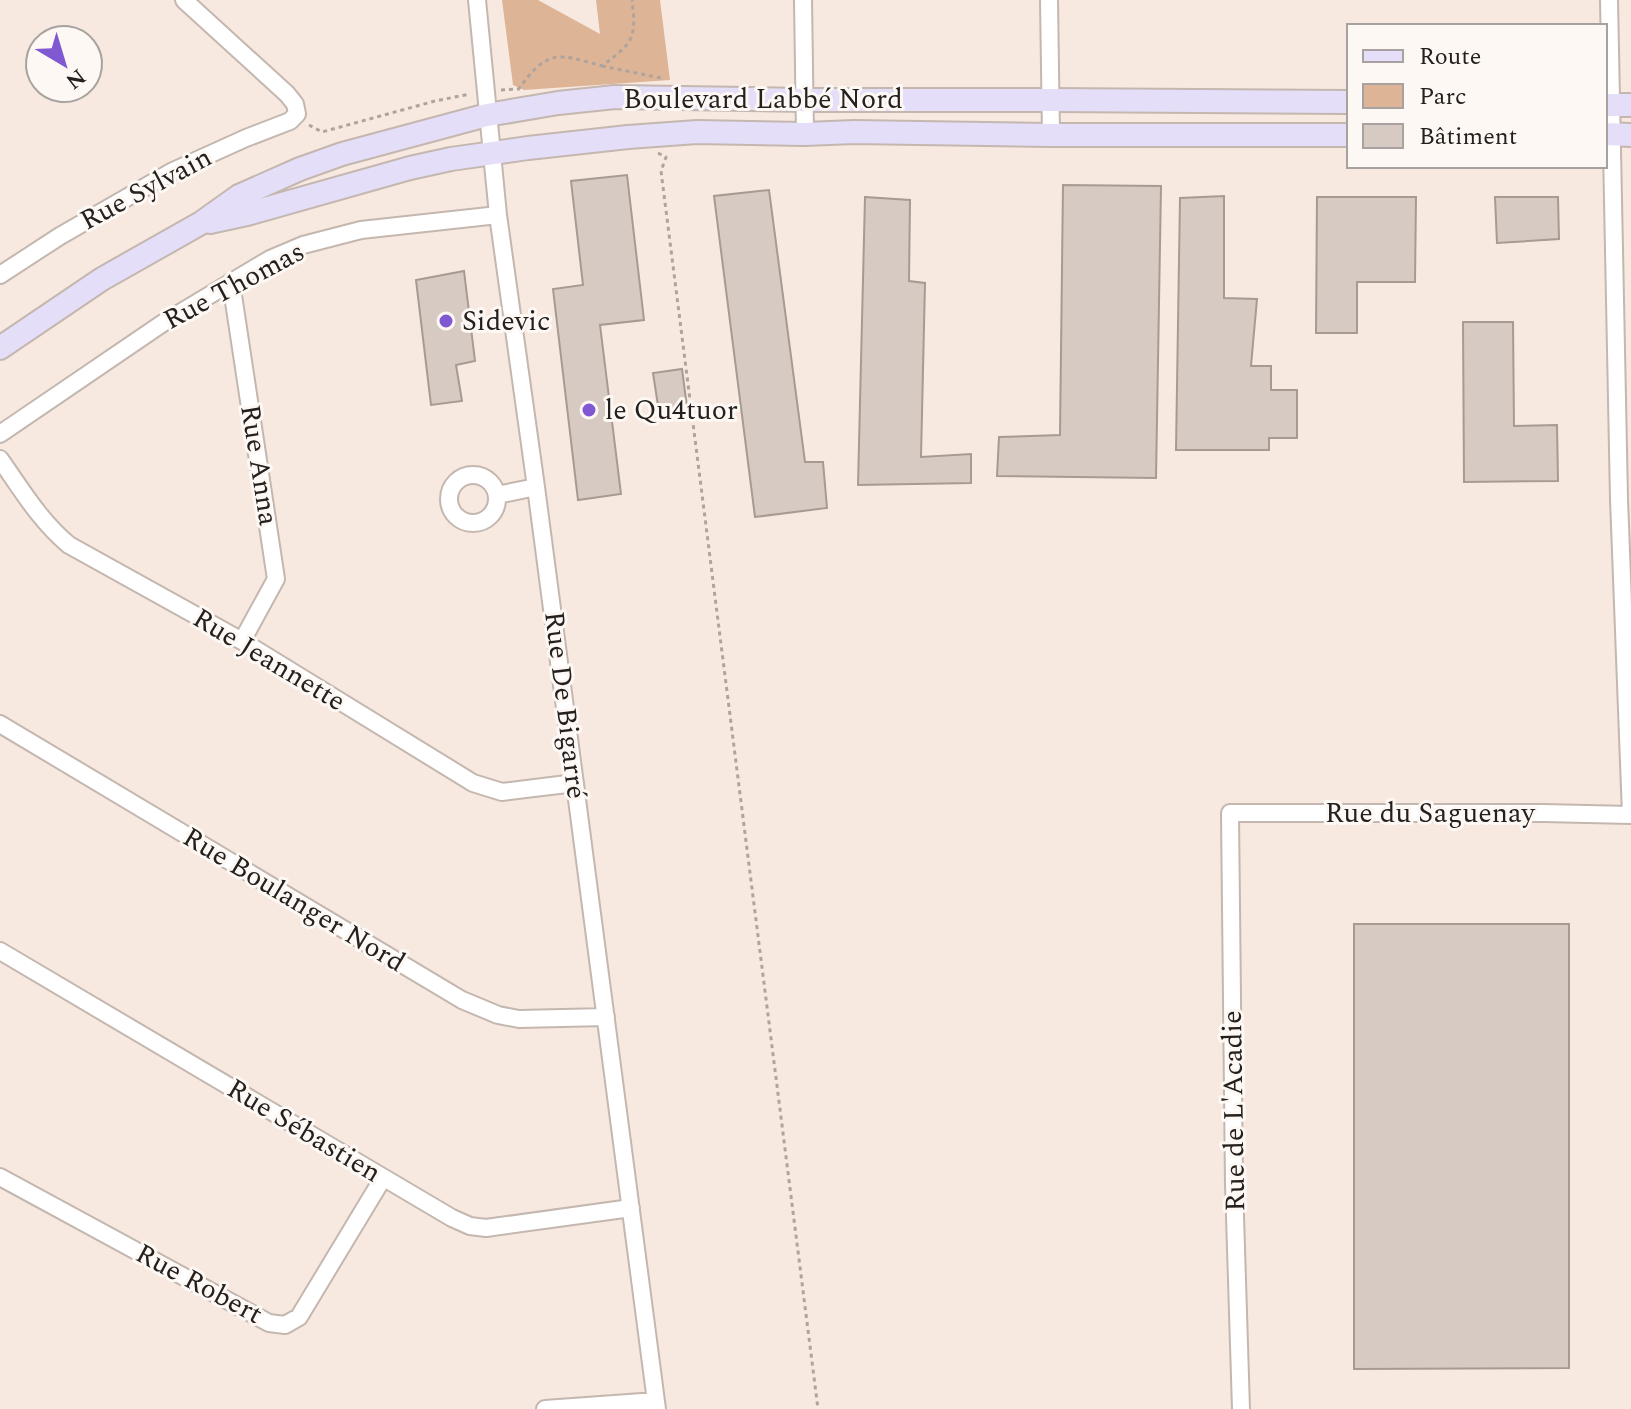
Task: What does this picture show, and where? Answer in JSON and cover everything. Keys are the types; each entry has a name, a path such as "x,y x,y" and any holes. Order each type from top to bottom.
{"main road":[{"name":"Boulevard Labbé Nord","path":"0,348 102,279 201,223 239,196 342,154 487,115 615,97 1347,102"},
{"name":"Boulevard Labbé Nord","path":"201,223 247,214 410,168 493,153 697,132 1347,135"}],"street":[{"path":"184,0 287,94 295,104 297,114"},
{"path":"803,0 805,134"},
{"path":"1049,0 1051,135"},
{"path":"1609,0 1616,105 1619,499 1631,815"},
{"name":"Rue De Bigarré","path":"475,2 498,215 656,1405"},
{"name":"Rue Sylvain","path":"0,273 160,178 290,121 297,114"},
{"name":"Rue Thomas","path":"0,434 163,323 270,259 303,245 361,230 498,215"},
{"name":"Rue Anna","path":"231,282 276,579 242,641"},
{"name":"Rue Jeannette","path":"0,459 39,515 69,545 242,641 473,783 502,792 575,783"},
{"path":"497,495 536,487"},
{"name":"Rue Boulanger Nord","path":"0,724 462,1000 498,1015 519,1019 606,1017"},
{"name":"Rue du Saguenay","path":"1230,813 1631,815"},
{"name":"Rue de L'Acadie","path":"1230,813 1234,1184 1241,1409"},
{"name":"Rue Sébastien","path":"0,951 383,1178 470,1226 486,1228 631,1208"},
{"name":"Rue Robert","path":"0,1177 269,1323 285,1325 299,1317 383,1178"},
{"path":"545,1409 656,1405"}],"path":[{"path":"632,0 635,22"},
{"path":"297,114 312,128 322,132 435,101 485,91 518,89"},
{"path":"661,171 818,1409"}],"green space":[{"path":"502,0 538,0 600,34 596,0 660,0 670,80 524,90 513,85"}],"building":[{"name":"le Qu4tuor","path":"627,175 644,320 600,325 621,494 578,500 553,289 583,285 571,181"},
{"path":"1063,185 1161,186 1156,478 997,476 999,437 1060,435"},
{"path":"769,190 805,462 823,462 827,508 755,517 714,196"},
{"path":"1224,196 1224,298 1257,299 1251,366 1271,366 1271,390 1297,390 1297,438 1269,438 1269,450 1176,450 1180,198"},
{"path":"865,197 910,200 909,281 925,283 921,457 971,454 971,483 858,485"},
{"path":"1317,197 1416,197 1415,282 1357,282 1357,333 1316,333"},
{"path":"1495,197 1558,197 1559,239 1497,243"},
{"name":"Sidevic","path":"464,271 475,361 456,365 462,401 431,405 416,280"},
{"path":"1463,322 1513,322 1514,426 1557,425 1558,481 1464,482"},
{"path":"682,369 687,407 659,412 653,373"},
{"path":"1354,924 1569,924 1569,1368 1354,1369"}],"place":[{"name":"Sidevic","path":"446,321"},
{"name":"le Qu4tuor","path":"589,410"}]}
